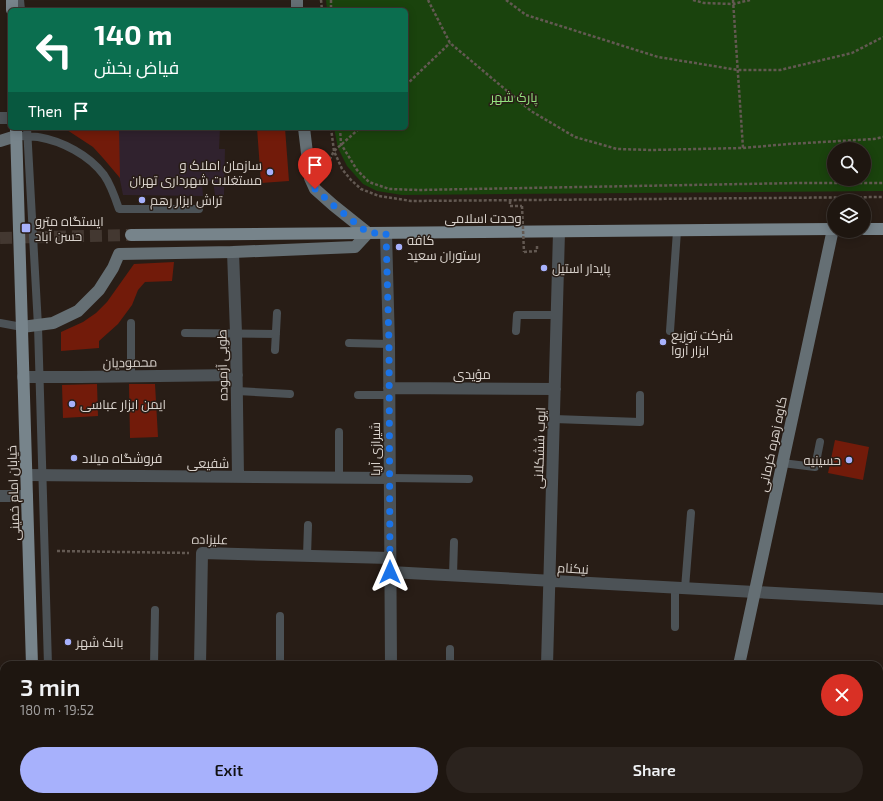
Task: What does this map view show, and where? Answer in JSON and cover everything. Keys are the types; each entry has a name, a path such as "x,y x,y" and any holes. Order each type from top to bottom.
{"main road":[{"name":"خیابان امام خمینی","path":"16,132 32,661"},
{"path":"871,229 883,229"},
{"name":"وحدت اسلامی","path":"131,235 827,230"}],"street":[{"path":"22,327 53,323 78,311 99,290 113,268 119,254 355,248 368,233 315,189 310,178 304,130"},
{"path":"0,141 16,132"},
{"name":"ایوب ششکلانی","path":"547,661 559,232"},
{"name":"شیرازی آریا","path":"386,233 389,344 391,661"},
{"name":"کاوه زهره کرمانی","path":"740,661 832,238"},
{"name":"طوبی آزموده","path":"234,252 238,477"},
{"name":"محمودیان","path":"23,377 237,375"},
{"name":"مؤیدی","path":"389,392 555,389"},
{"name":"شفیعی","path":"26,475 390,478"},
{"path":"0,496 27,496"},
{"path":"200,661 202,553"},
{"name":"علیزاده","path":"202,553 390,558"},
{"name":"نیکنام","path":"390,572 883,599"}],"lane":[{"path":"27,130 38,326 48,661"},
{"path":"16,132 52,140 82,155 94,164 104,175 112,188 119,209 199,209"},
{"path":"670,330 678,231"},
{"path":"275,350 277,313"},
{"path":"516,331 517,315 557,315"},
{"path":"0,323 22,327"},
{"path":"131,323 131,376"},
{"path":"185,333 276,334"},
{"path":"349,343 389,344"},
{"path":"237,391 290,394"},
{"path":"358,395 389,392"},
{"path":"554,419 640,422 640,395"},
{"path":"338,432 339,477"},
{"path":"782,463 815,468 820,442"},
{"path":"390,478 469,479"},
{"path":"674,627 691,513"},
{"path":"308,524 308,556"},
{"path":"453,575 454,542"},
{"path":"154,661 155,610"},
{"path":"280,616 280,661"},
{"path":"450,649 450,661"}],"path":[{"path":"428,0 450,44 531,111 575,137 616,149 651,150 743,148 874,139 883,137"},
{"path":"506,0 526,15 658,57 738,70 780,70 852,53 883,37"},
{"path":"693,0 734,4 750,0"},
{"path":"733,0 743,148"},
{"path":"408,83 450,44"},
{"path":"331,130 334,151 342,169 361,189 379,196 411,201 883,197"},
{"path":"340,130 341,144 358,170 369,182 389,190 790,183 883,183"},
{"path":"315,189 334,151 358,130"},
{"path":"510,201 510,206 522,206 524,252 536,251"},
{"name":"علیزاده","path":"45,550 202,553"}],"shaded area":[{"path":"118,130 220,130 219,149 225,149 224,195 215,195 213,181 202,182 203,196 123,195 118,170"}],"green space":[{"name":"پارک شهر","path":"326,0 883,0 883,191 402,195 377,191 363,184 347,166 338,148 334,130 408,130 408,8 327,8"}],"building":[{"path":"67,130 119,130 120,178 103,158 93,147"},
{"path":"257,130 285,130 289,181 261,183"},
{"path":"174,262 172,281 145,282 138,290 132,305 118,324 99,341 99,348 61,351 61,332 83,322 96,313 107,302 134,264"},
{"path":"97,384 98,416 63,418 62,385"},
{"path":"129,384 155,384 158,437 130,438"},
{"name":"حسینیه","path":"835,440 869,447 863,480 828,473"}],"tunnel":[{"path":"0,238 131,235"}],"place":[{"name":"سازمان املاک و مستغلات شهرداری تهران","path":"270,172"},
{"name":"تراش ابزار رهم","path":"142,200"},
{"name":"ایستگاه مترو حسن آباد","path":"26,228"},
{"name":"کافه رستوران سعید","path":"399,247"},
{"name":"پایدار استیل","path":"544,268"},
{"name":"شرکت توزیع ابزار آروا","path":"663,342"},
{"name":"ایمن ابزار عباسی","path":"72,404"},
{"name":"فروشگاه میلاد","path":"74,458"},
{"name":"حسینیه","path":"849,460"},
{"name":"بانک شهر","path":"68,642"}],"route":[{"path":"315,189 368,233 386,233 389,344 390,572"}]}
